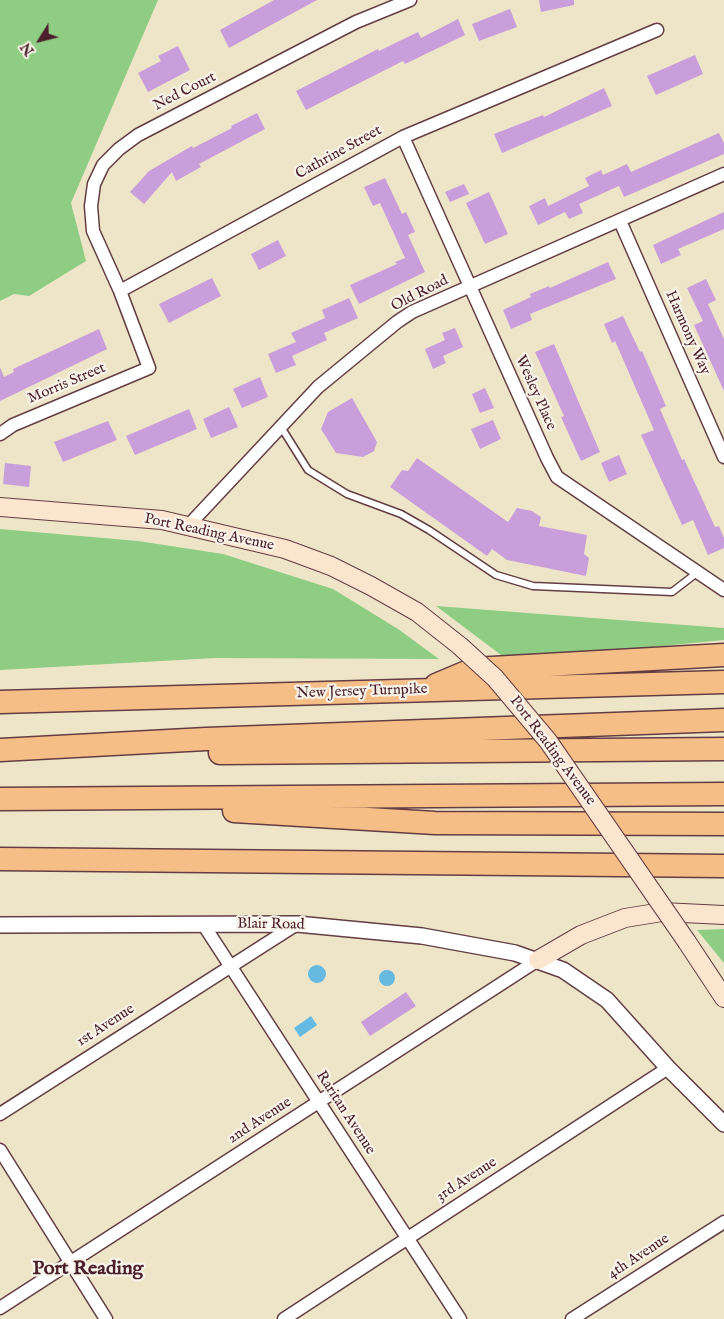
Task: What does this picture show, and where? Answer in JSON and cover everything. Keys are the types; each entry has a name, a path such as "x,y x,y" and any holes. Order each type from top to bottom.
{"highway":[{"path":"421,691 474,669 724,655"},
{"name":"New Jersey Turnpike","path":"0,702 724,682"},
{"path":"0,750 206,739 724,720"},
{"path":"0,755 724,750"},
{"path":"0,799 724,794"},
{"path":"101,798 386,821 487,824 724,824"},
{"path":"0,859 724,866"},
{"path":"518,864 724,882"}],"main road":[{"name":"Port Reading Avenue","path":"0,507 162,520 285,549 331,566 417,612 460,646 495,678 548,741 724,998"},
{"path":"538,960 580,935 625,918 662,912 724,915"},
{"path":"686,942 724,981"}],"street":[{"name":"Ned Court","path":"120,291 93,231 91,206 94,184 102,165 138,135 356,22 410,0"},
{"name":"Cathrine Street","path":"120,291 403,137 657,30"},
{"name":"Wesley Place","path":"403,137 557,477 724,590"},
{"name":"Old Road","path":"188,526 318,387 397,322 412,312 724,174"},
{"name":"Harmony Way","path":"620,221 724,457"},
{"name":"Morris Street","path":"0,434 13,425 149,368 120,291"},
{"name":"Raritan Avenue","path":"203,924 460,1319"},
{"name":"Blair Road","path":"0,925 297,924 450,940 506,951 538,960"},
{"name":"1st Avenue","path":"0,1114 297,924"},
{"path":"538,960 563,970 607,1000 668,1068 724,1124"},
{"name":"2nd Avenue","path":"0,1308 538,960"},
{"name":"3rd Avenue","path":"284,1319 668,1068"},
{"path":"0,1150 106,1319"},
{"name":"4th Avenue","path":"572,1319 724,1222"}],"lane":[{"path":"281,427 308,470 347,494 401,514 430,530 496,575 533,586 672,592 698,572"}],"green space":[{"path":"0,0 158,0 71,203 86,261 29,296 14,294 0,301"},
{"path":"0,529 138,541 223,554 333,589 398,629 439,659 215,658 0,670"},
{"path":"436,606 724,628 724,640 509,661"},
{"path":"724,929 724,963 697,930"}],"water":[{"path":"317,965 323,968 326,974 323,980 317,983 311,980 308,974 311,968"},
{"path":"387,970 393,972 395,978 393,984 387,986 381,984 379,978 381,972"},
{"path":"311,1016 317,1025 300,1037 294,1028"}],"building":[{"path":"274,0 317,0 229,48 220,30"},
{"path":"539,0 574,0 574,5 541,12"},
{"path":"510,9 517,27 479,41 472,24"},
{"path":"458,19 465,35 405,64 403,61 306,110 296,91 378,49 379,51 418,32 421,38"},
{"path":"178,46 190,70 148,92 138,73 161,61 158,56"},
{"path":"695,55 703,74 656,95 647,76"},
{"path":"604,88 612,106 502,153 494,134 543,115 544,117"},
{"path":"257,113 265,129 199,164 201,167 176,181 172,172 144,204 130,192 149,171 192,146 193,148"},
{"path":"719,133 724,143 724,154 624,197 619,186 579,204 583,213 569,219 565,212 538,225 529,206 545,198 548,206 589,186 585,178 601,170 603,175 627,164 631,172"},
{"path":"385,178 402,214 406,212 415,232 408,235 425,272 359,304 350,285 397,264 395,262 405,258 380,203 373,206 364,187"},
{"path":"464,184 469,194 450,202 445,192"},
{"path":"489,192 508,234 485,244 466,203"},
{"path":"724,212 724,229 678,249 681,255 661,264 653,245"},
{"path":"278,240 286,256 259,270 251,254"},
{"path":"608,262 616,279 530,314 532,320 511,329 503,310 531,297 530,294 549,286 550,288"},
{"path":"212,278 221,296 169,323 159,304"},
{"path":"706,279 716,300 708,304 724,339 724,391 694,325 703,321 687,288"},
{"path":"349,298 358,318 324,333 327,340 292,356 296,365 276,373 268,354 296,342 291,333 325,318 322,310"},
{"path":"623,316 640,352 642,351 666,406 660,409 682,460 684,459 715,527 719,526 724,538 724,548 708,555 693,520 682,525 641,435 654,430 615,341 612,343 604,324"},
{"path":"455,328 463,347 443,356 446,363 433,369 425,349 445,340 442,333"},
{"path":"99,329 107,349 0,401 0,367 4,377 14,372 13,369"},
{"path":"554,344 600,452 581,461 561,417 564,416 535,352"},
{"path":"260,377 268,397 242,408 233,389"},
{"path":"485,388 494,408 480,413 472,394"},
{"path":"352,398 377,442 374,451 363,457 336,453 321,429 328,412"},
{"path":"229,407 238,427 211,438 203,419"},
{"path":"189,409 197,429 135,455 126,436"},
{"path":"493,420 501,439 480,449 471,429"},
{"path":"108,421 117,440 63,462 54,442"},
{"path":"619,455 627,474 609,482 601,463"},
{"path":"417,458 508,522 517,508 532,511 541,517 539,526 587,535 584,554 589,558 586,576 507,560 492,549 487,556 390,487 402,470 408,471"},
{"path":"5,463 31,466 29,487 3,484"},
{"path":"406,992 416,1006 370,1036 361,1022"}],"district":[{"name":"Port Reading","path":"88,1270"}]}
